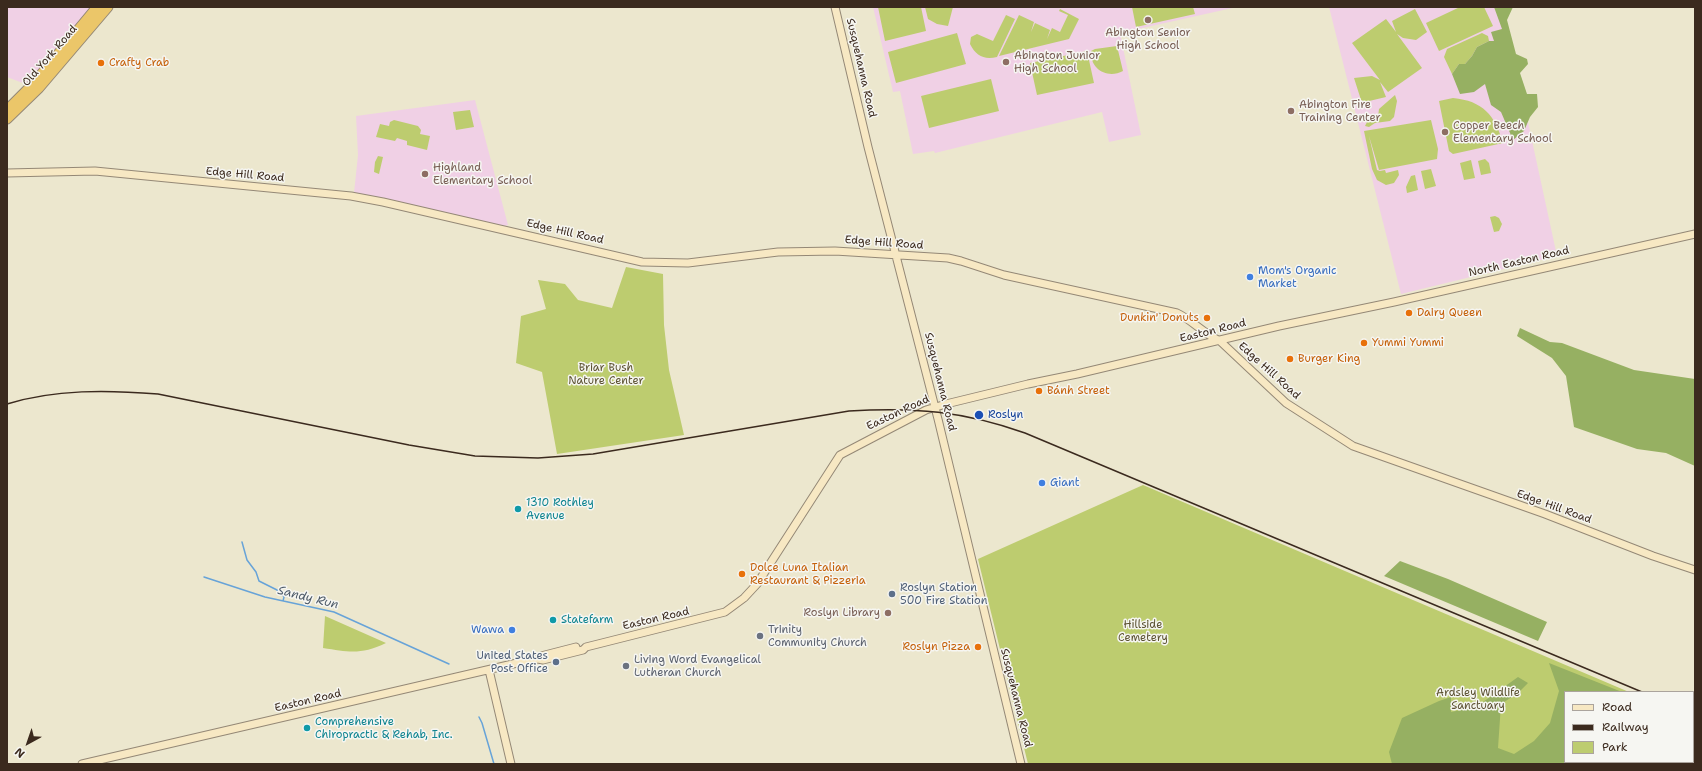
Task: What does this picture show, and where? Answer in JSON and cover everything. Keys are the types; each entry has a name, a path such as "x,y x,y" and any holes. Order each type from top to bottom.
{"highway":[{"name":"Old York Road","path":"7,110 33,84 97,7"},
{"name":"Old York Road","path":"7,119 39,88 108,7"}],"main road":[{"name":"Susquehanna Road","path":"836,7 868,147 935,407 1021,764"},
{"name":"Edge Hill Road","path":"7,173 95,171 351,196 642,262 688,263 778,252 835,251 948,258 961,261 1004,275 1168,310 1184,316 1210,336 1220,341 1286,403 1353,446 1545,514 1653,556 1695,570"},
{"name":"North Easton Road","path":"1348,312 1695,234"},
{"name":"Easton Road","path":"82,764 538,659 541,656 555,652 581,646 586,647 724,612 744,598 757,584 840,455 896,425 935,407 1279,326 1348,312"},
{"path":"489,670 511,764"}],"shaded area":[{"path":"7,7 91,7 28,85 7,77"},
{"name":"Abington Junior High School","path":"873,7 1237,7 1120,33 1141,135 1109,142 1102,112 935,153 934,151 913,154 900,91 893,92"},
{"name":"Copper Beech Elementary School","path":"1329,7 1503,7 1557,256 1401,294"},
{"name":"Highland Elementary School","path":"475,100 508,225 501,227 354,193 358,155 356,116"}],"green space":[{"path":"878,7 921,7 926,31 885,41"},
{"path":"925,7 953,7 948,26 937,24 928,19"},
{"path":"1132,7 1193,7 1195,14 1136,27"},
{"path":"1460,7 1484,7 1493,26 1439,51 1426,23"},
{"path":"1494,7 1513,7 1507,20 1516,54 1527,59 1528,64 1520,73 1527,94 1537,94 1538,107 1530,117 1524,131 1513,140 1501,112 1491,105 1485,84 1474,92 1460,94 1452,74 1459,64 1465,64 1477,47 1489,41 1494,41 1491,32 1502,29"},
{"path":"1060,9 1079,19 1069,39 999,56 1019,15 1034,22 1031,32 1035,23 1050,30 1047,39 1052,28 1060,32 1068,15 1059,11"},
{"path":"1415,9 1427,32 1416,40 1403,38 1397,34 1422,68 1388,92 1380,82 1386,97 1365,102 1361,100 1354,78 1372,76 1380,80 1352,43 1386,19 1396,32 1392,21"},
{"path":"1006,15 1015,19 997,57 988,58 975,52 970,44 971,37 977,34 993,41"},
{"path":"957,33 966,64 896,83 888,52"},
{"path":"1482,33 1488,36 1489,41 1477,47 1465,64 1459,64 1452,74 1444,57 1447,49"},
{"path":"1117,46 1123,71 1112,74 1101,71 1097,68 1091,58 1091,51 1095,49"},
{"path":"1087,51 1094,83 1037,95 1030,63"},
{"path":"991,79 999,111 929,128 921,96"},
{"path":"1395,95 1397,101 1394,117 1390,121 1375,123 1369,127 1365,126 1367,122 1378,117 1379,109"},
{"path":"1453,98 1472,102 1486,111 1492,117 1503,143 1453,154 1449,151 1439,101"},
{"path":"470,110 474,127 456,130 453,112"},
{"path":"394,120 418,126 421,130 420,134 430,136 427,150 407,145 407,141 397,138 395,141 376,137 380,124 389,126 390,122"},
{"path":"1431,120 1438,149 1437,159 1379,170 1369,136 1377,170 1380,171 1385,170 1386,173 1398,170 1399,175 1394,183 1386,185 1377,180 1372,169 1364,131"},
{"path":"378,156 383,157 379,174 374,172 375,162"},
{"path":"1485,159 1489,163 1491,173 1481,175 1478,161"},
{"path":"1471,160 1475,178 1464,180 1460,163"},
{"path":"1431,169 1436,186 1425,189 1421,171"},
{"path":"1415,175 1418,190 1407,193 1406,187 1411,176"},
{"path":"1495,216 1499,218 1502,224 1499,231 1494,232 1490,217"},
{"name":"Briar Bush Nature Center","path":"626,267 663,274 664,325 669,370 684,435 557,454 542,372 516,363 521,316 546,309 538,280 565,284 578,300 612,308"},
{"path":"1520,328 1550,342 1562,343 1634,370 1695,379 1695,466 1666,453 1637,449 1574,427 1566,376 1552,358 1517,336"},
{"name":"Hillside Cemetery","path":"1143,485 1627,691 1564,691 1564,763 1694,763 1694,718 1695,764 1028,764 978,559"},
{"path":"1400,561 1448,579 1547,622 1538,641 1384,576"},
{"path":"325,616 386,643 377,647 355,652 323,648"},
{"path":"1549,663 1619,691 1564,691 1564,763 1694,763 1694,722 1695,764 1392,764 1389,752 1402,718 1451,697 1451,712 1476,707 1518,677 1528,683 1518,693 1501,704 1498,748 1514,754 1534,741 1550,723 1559,691"}],"waterway":[{"path":"242,542 247,560 256,572 259,581 281,592 284,597 283,601"},
{"name":"Sandy Run","path":"204,577 265,597 334,612 449,664"},
{"name":"Sandy Run","path":"479,717 494,764"}],"railway":[{"path":"7,404 25,399 63,393 101,391 158,394 409,445 475,456 538,458 593,454 849,411 917,410 959,415 1025,433 1640,691"}],"place":[{"name":"Abington Senior High School","path":"1148,20"},
{"name":"Abington Junior High School","path":"1006,62"},
{"name":"Crafty Crab","path":"101,63"},
{"name":"Abington Fire Training Center","path":"1291,111"},
{"name":"Copper Beech Elementary School","path":"1445,132"},
{"name":"Highland Elementary School","path":"425,174"},
{"name":"Mom's Organic Market","path":"1250,277"},
{"name":"Dairy Queen","path":"1409,313"},
{"name":"Dunkin' Donuts","path":"1207,318"},
{"name":"Yummi Yummi","path":"1364,343"},
{"name":"Burger King","path":"1290,359"},
{"name":"Bánh Street","path":"1039,391"},
{"name":"Roslyn","path":"979,415"},
{"name":"Giant","path":"1042,483"},
{"name":"1310 Rothley Avenue","path":"518,509"},
{"name":"Dolce Luna Italian Restaurant & Pizzeria","path":"742,574"},
{"name":"Roslyn Station 500 Fire Station","path":"892,594"},
{"name":"Roslyn Library","path":"888,613"},
{"name":"Statefarm","path":"553,620"},
{"name":"Wawa","path":"512,630"},
{"name":"Trinity Community Church","path":"760,636"},
{"name":"Roslyn Pizza","path":"978,647"},
{"name":"United States Post Office","path":"556,662"},
{"name":"Living Word Evangelical Lutheran Church","path":"626,666"},
{"name":"Comprehensive Chiropractic & Rehab, Inc.","path":"307,728"}],"park label":[{"name":"Ardsley Wildlife Sanctuary","path":"1478,699"}]}
